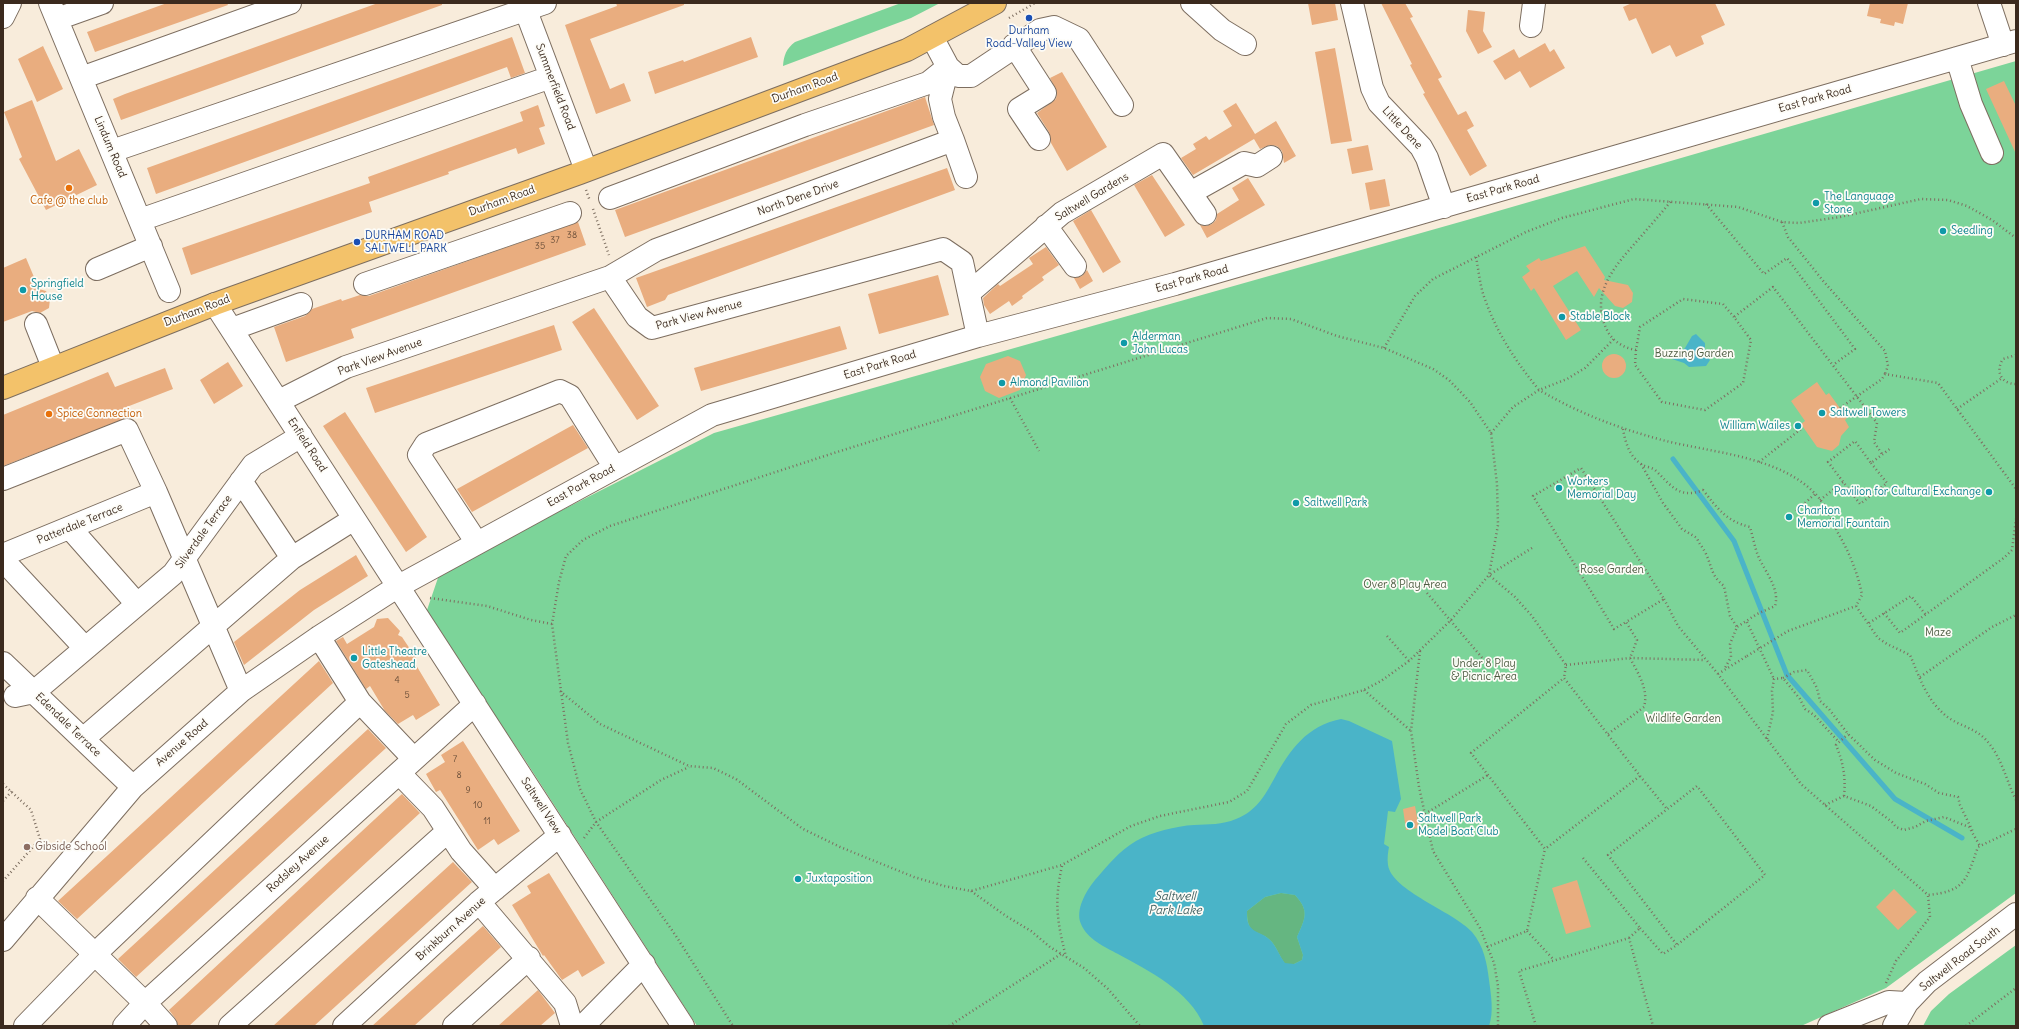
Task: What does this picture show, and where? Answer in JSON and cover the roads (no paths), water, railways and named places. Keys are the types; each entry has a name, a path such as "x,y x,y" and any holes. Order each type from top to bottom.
{"main road":[{"name":"Durham Road","path":"3,388 215,304 586,170 907,50 995,3"}],"street":[{"path":"3,17 10,3"},
{"path":"53,11 102,3"},
{"path":"81,78 290,3"},
{"path":"1192,3 1222,30 1245,44"},
{"name":"Little Dene","path":"1352,3 1372,88 1379,103 1421,147 1427,158 1444,207"},
{"path":"1531,26 1534,3"},
{"path":"1988,3 2010,43"},
{"path":"112,151 531,5"},
{"name":"Summerfield Road","path":"531,5 551,77 586,170"},
{"name":"Lindum Road","path":"53,11 170,291"},
{"path":"932,37 948,67 958,76 971,76 1014,45 1040,30 1054,27 1066,31 1079,39 1122,105"},
{"name":"East Park Road","path":"400,590 477,543 712,415 978,336 1175,284 2010,43"},
{"path":"1014,45 1045,93 1019,109 1039,139"},
{"path":"1948,60 1971,104 1992,153"},
{"path":"948,67 940,99 944,117 966,177"},
{"path":"601,201 805,125 928,83 948,67"},
{"path":"140,220 551,77"},
{"name":"North Dene Drive","path":"613,275 656,250 953,140"},
{"name":"Saltwell Gardens","path":"969,293 1062,213 1164,154 1192,192 1205,214"},
{"path":"1192,192 1244,163 1257,166 1271,157"},
{"path":"365,284 570,213"},
{"path":"1046,226 1076,266"},
{"path":"96,269 151,246"},
{"name":"Park View Avenue","path":"279,401 346,367 613,275 637,317 652,328 943,249 962,262 978,336"},
{"name":"Enfield Road","path":"215,304 302,436 400,590"},
{"path":"232,329 301,304"},
{"path":"36,324 53,367"},
{"path":"477,543 419,455 426,444 560,391 570,396 615,468"},
{"path":"3,480 127,430 156,492 241,692"},
{"name":"Silverdale Terrace","path":"25,694 85,648 173,574 185,560 253,465 302,436"},
{"path":"241,481 292,558"},
{"name":"Patterdale Terrace","path":"3,556 156,492"},
{"path":"83,739 292,558 354,519"},
{"path":"70,528 137,604"},
{"path":"3,560 85,648"},
{"name":"Avenue Road","path":"3,940 37,898 133,787 241,692 319,637 400,590"},
{"name":"Saltwell View","path":"400,590 683,1026"},
{"path":"319,637 360,702 414,759"},
{"name":"Edendale Terrace","path":"3,663 25,694 83,739 133,787"},
{"path":"25,1026 95,954 360,702"},
{"name":"Rodsley Avenue","path":"124,1026 145,1003 475,704"},
{"path":"399,773 433,808 461,851 487,896 529,958 565,1003 572,1026"},
{"path":"230,1026 448,831"},
{"name":"Brinkburn Avenue","path":"344,1026 487,896 560,835"},
{"path":"37,898 145,1003 166,1026"},
{"name":"Saltwell Road South","path":"1894,1026 1907,1003 1927,982 2016,914"},
{"path":"454,1026 529,958"},
{"path":"583,1026 644,964"},
{"path":"1838,1025 1885,1004 1907,1003"}],"water":[{"path":"1696,334 1705,343 1705,354 1710,360 1706,366 1689,367 1684,363 1672,359 1685,348 1692,336"},
{"name":"Saltwell Park Lake","path":"1341,719 1349,721 1392,741 1401,799 1395,812 1388,811 1384,844 1389,847 1388,865 1392,874 1411,892 1463,924 1476,937 1486,961 1488,974 1492,1009 1489,1026 1204,1026 1198,1014 1179,992 1155,975 1097,942 1087,934 1081,924 1079,913 1085,895 1095,880 1124,849 1142,838 1164,830 1221,823 1243,816 1259,803 1267,792 1286,758 1301,740 1318,727","holes":["1281,893 1295,895 1303,906 1305,915 1297,937 1303,955 1302,960 1294,964 1285,963 1272,942 1251,928 1247,919 1247,911 1265,897"]}],"waterway":[{"path":"1673,459 1734,541 1787,675 1895,799 1962,838"}],"place":[{"name":"Durham Road-Valley View","path":"1029,18"},
{"name":"Cafe @ the club","path":"69,188"},
{"name":"The Language Stone","path":"1816,203"},
{"name":"Seedling","path":"1943,231"},
{"name":"DURHAM ROAD SALTWELL PARK","path":"357,242"},
{"name":"Springfield House","path":"23,290"},
{"name":"Stable Block","path":"1562,317"},
{"name":"Alderman John Lucas","path":"1124,343"},
{"name":"Almond Pavilion","path":"1002,383"},
{"name":"Saltwell Towers","path":"1822,413"},
{"name":"Spice Connection","path":"49,414"},
{"name":"William Wailes","path":"1798,426"},
{"name":"Workers Memorial Day","path":"1559,488"},
{"name":"Pavilion for Cultural Exchange","path":"1989,492"},
{"name":"Saltwell Park","path":"1296,503"},
{"name":"Charlton Memorial Fountain","path":"1789,517"},
{"name":"Little Theatre Gateshead","path":"354,658"},
{"name":"Saltwell Park Model Boat Club","path":"1410,825"},
{"name":"Gibside School","path":"27,847"},
{"name":"Juxtaposition","path":"798,879"}],"park label":[{"name":"Buzzing Garden","path":"1694,354"},
{"name":"Rose Garden","path":"1612,570"},
{"name":"Over 8 Play Area","path":"1405,585"},
{"name":"Maze","path":"1938,633"},
{"name":"Under 8 Play & Picnic Area","path":"1484,670"},
{"name":"Wildlife Garden","path":"1683,719"}]}
